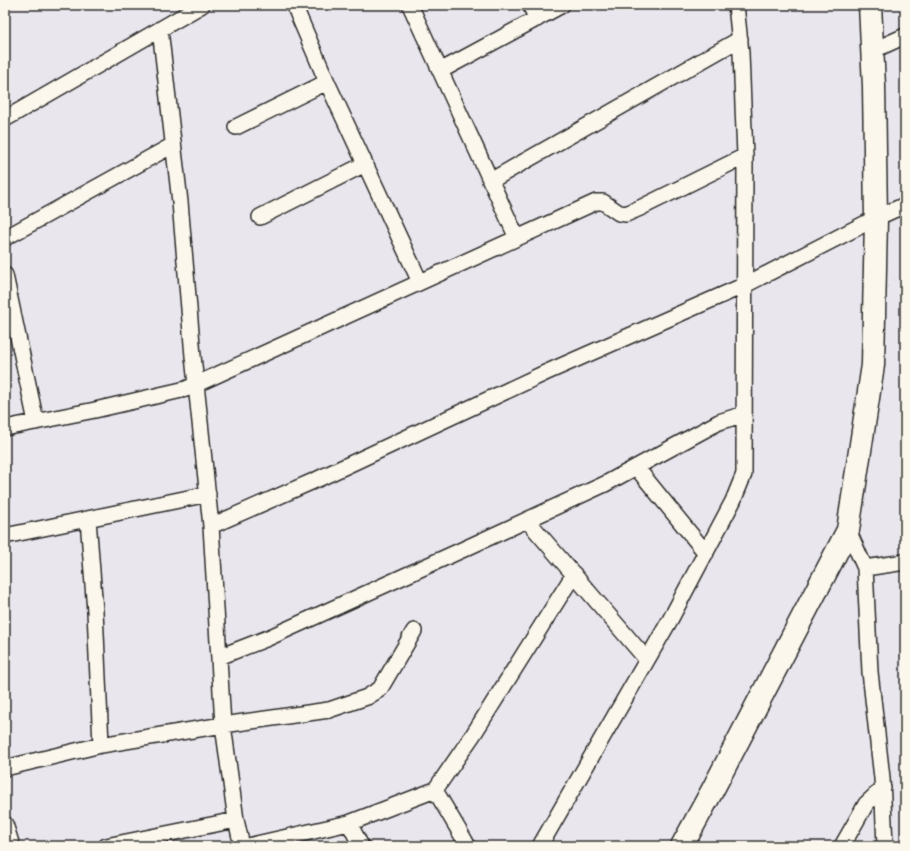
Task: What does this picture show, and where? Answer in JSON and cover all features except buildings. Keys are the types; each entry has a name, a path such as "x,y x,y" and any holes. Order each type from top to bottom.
{"street":[{"path":"5,119 202,5"},
{"path":"294,5 327,82 420,282"},
{"path":"410,5 517,238"},
{"path":"530,5 537,19"},
{"path":"440,71 562,5"},
{"path":"540,846 670,620 734,501 744,474 745,156 740,39 736,5"},
{"path":"682,846 716,784 848,530 873,365 876,218 874,94 870,5"},
{"path":"160,29 180,202 196,385 211,526 223,725 236,820 242,846"},
{"path":"872,51 905,36"},
{"path":"490,180 740,39"},
{"path":"236,127 327,82"},
{"path":"5,238 173,144"},
{"path":"5,428 186,389 596,202 603,202 619,213 626,214 745,156"},
{"path":"260,217 365,164"},
{"path":"211,526 318,479 545,373 745,285 876,218 905,205"},
{"path":"5,275 36,422"},
{"path":"219,657 268,638 605,484 719,422 744,414"},
{"path":"636,467 706,553"},
{"path":"5,536 208,494"},
{"path":"88,519 95,611 102,745"},
{"path":"527,520 647,660"},
{"path":"848,530 865,568 870,672 882,788 885,846"},
{"path":"865,568 905,562"},
{"path":"248,846 349,823 435,790 473,735 574,574"},
{"path":"5,768 102,745 223,725 330,710 367,697 380,689 414,631"},
{"path":"842,846 866,804 882,788"},
{"path":"435,790 468,846"},
{"path":"106,846 236,820"},
{"path":"349,823 361,846"},
{"path":"5,824 12,846"}]}
